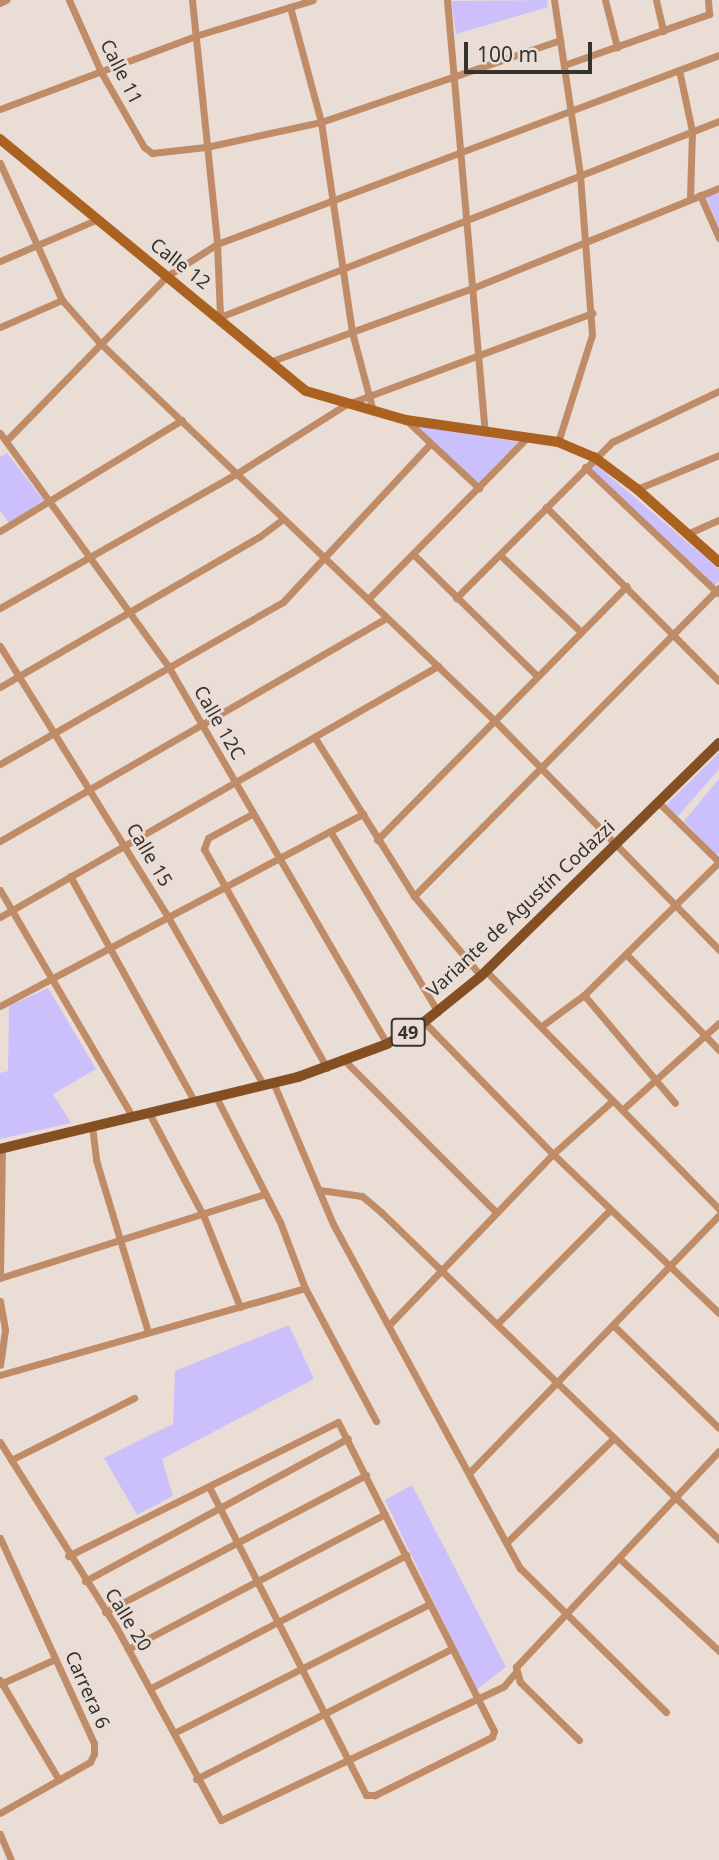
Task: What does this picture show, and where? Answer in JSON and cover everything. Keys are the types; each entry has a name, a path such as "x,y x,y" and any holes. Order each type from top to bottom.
{"main road":[{"name":"Calle 12","path":"0,139 220,317 306,391 345,405 406,420 558,442 594,457 637,489 719,562"},
{"name":"Variante de Agustín Codazzi","path":"1,1149 347,1063 387,1044 425,1022 483,973 719,743"}],"street":[{"path":"0,3 6,0"},
{"name":"Calle 11","path":"69,0 101,72 144,147 152,153 206,147"},
{"path":"192,0 217,244 220,317 719,121"},
{"path":"0,109 195,36 313,0"},
{"path":"446,0 456,75 481,355 485,432"},
{"path":"554,0 567,64 592,313 592,335 558,442"},
{"path":"605,0 617,47"},
{"path":"656,0 663,31"},
{"path":"567,64 709,14 708,0"},
{"path":"290,7 321,122 345,266 352,332 366,395 373,411"},
{"path":"206,147 321,122 560,40"},
{"path":"0,452 99,342 167,276 217,244 719,55"},
{"path":"679,70 692,131 690,199"},
{"path":"0,163 62,300 99,342 541,766 678,904 719,950"},
{"path":"272,361 475,287 719,187"},
{"path":"700,195 719,238"},
{"path":"0,261 98,219"},
{"path":"0,327 62,300"},
{"path":"0,608 236,474 345,405 592,313"},
{"path":"456,598 594,457 612,442 719,391"},
{"path":"0,531 182,420"},
{"path":"406,420 479,488"},
{"name":"Calle 12C","path":"0,433 132,611 168,666 387,1044"},
{"path":"368,599 527,439"},
{"path":"0,764 283,602 430,444"},
{"path":"637,489 719,455"},
{"path":"414,897 672,632 718,591 585,467"},
{"path":"546,507 719,681"},
{"path":"0,687 283,519"},
{"path":"687,534 719,520"},
{"path":"414,555 536,675"},
{"path":"500,555 581,632"},
{"path":"377,840 536,675 627,586"},
{"path":"0,841 91,791 385,619"},
{"name":"Calle 15","path":"0,646 268,1083 320,1190 333,1224 520,1567 565,1616 666,1712"},
{"path":"0,917 438,666"},
{"path":"315,738 414,897 483,973 543,1025 611,1101 719,1212 614,1326 556,1380 470,1472"},
{"path":"543,1025 584,995 719,862 658,803"},
{"path":"252,814 204,844 224,886 327,1068"},
{"path":"0,1006 363,814"},
{"path":"330,831 438,1012"},
{"path":"70,876 195,1102"},
{"path":"0,890 132,1116"},
{"path":"626,954 719,1050"},
{"path":"584,995 675,1102"},
{"path":"425,1022 553,1154 719,1313"},
{"path":"622,1110 719,1023"},
{"path":"347,1063 496,1212"},
{"path":"216,1097 265,1194 305,1288 376,1422"},
{"path":"389,1325 440,1268 553,1154 611,1101"},
{"path":"149,1113 204,1217 240,1307"},
{"path":"92,1126 96,1160 148,1332"},
{"path":"0,1272 1,1149"},
{"path":"320,1190 362,1196 499,1322 719,1540"},
{"path":"0,1278 204,1217 265,1194"},
{"path":"499,1322 610,1210"},
{"path":"0,1375 305,1288"},
{"path":"0,1301 5,1330 0,1365"},
{"path":"614,1326 719,1428"},
{"path":"11,1460 134,1398"},
{"path":"68,1556 209,1488 334,1422 348,1438 494,1731 492,1737 375,1795 366,1795 209,1488"},
{"path":"85,1581 348,1438"},
{"path":"508,1542 614,1438"},
{"name":"Calle 20","path":"0,1443 151,1688 196,1779 221,1820 347,1760"},
{"path":"347,1760 504,1686 522,1659 719,1451"},
{"path":"105,1612 366,1475"},
{"path":"128,1649 385,1514"},
{"name":"Carrera 6","path":"0,1538 55,1658 94,1754 90,1762 0,1813"},
{"path":"151,1688 406,1555"},
{"path":"0,1563 9,1558"},
{"path":"619,1558 719,1651"},
{"path":"174,1733 429,1604"},
{"path":"196,1779 451,1649"},
{"path":"55,1658 1,1683 59,1780"},
{"path":"515,1673 579,1740"},
{"path":"0,1834 11,1860"}],"shaded area":[{"path":"547,0 548,7 456,34 451,1"},
{"path":"719,193 719,228 706,197"},
{"path":"416,426 519,442 478,483"},
{"path":"7,453 45,502 9,523 0,510 0,457"},
{"path":"594,463 719,569 719,581 714,586 589,467"},
{"path":"719,753 719,769 678,816 666,805"},
{"path":"719,779 719,853 716,855 684,821"},
{"path":"48,988 96,1069 53,1094 71,1123 0,1139 0,1073 8,1071 9,1006"},
{"path":"289,1325 314,1379 162,1459 173,1496 137,1515 104,1458 173,1424 175,1371"},
{"path":"412,1485 506,1667 476,1690 385,1500"}]}
